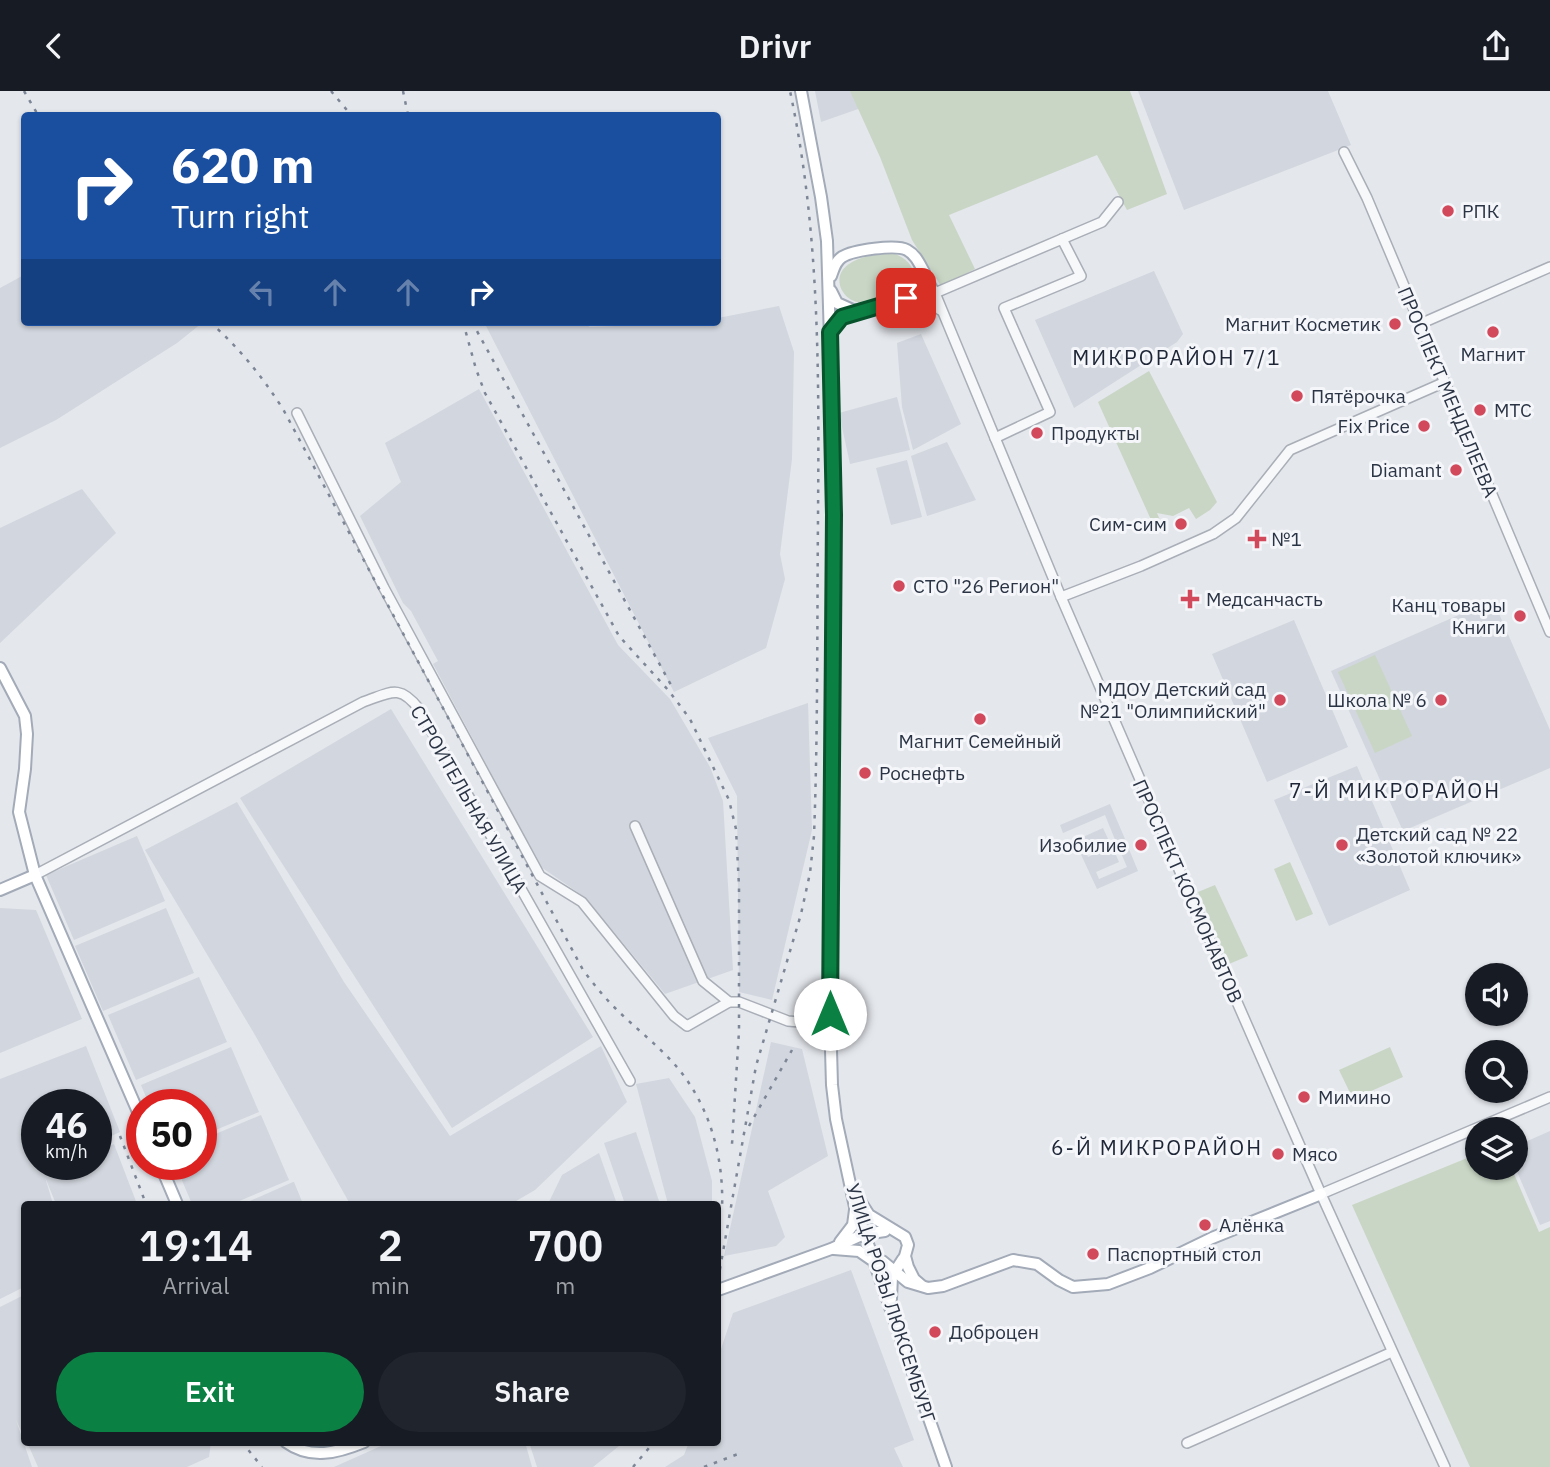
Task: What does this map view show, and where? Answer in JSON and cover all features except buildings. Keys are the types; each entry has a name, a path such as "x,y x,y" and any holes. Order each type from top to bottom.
{"main road":[{"name":"УЛИЦА РОЗЫ ЛЮКСЕМБУРГ","path":"801,91 827,241 830,332 834,515 830,1014 832,1085 836,1119 855,1207 877,1260 946,1467"},
{"path":"827,241 849,254"},
{"path":"830,332 842,317 911,296 921,283 924,272 914,256 901,248 849,254 837,262 828,284 837,303 858,311"},
{"path":"0,668 25,716 25,769 19,812 35,876 128,1089"},
{"name":"СТРОИТЕЛЬНАЯ УЛИЦА","path":"0,890 35,876"},
{"path":"167,1180 176,1201"},
{"path":"853,1190 869,1215 890,1231"},
{"path":"834,1248 852,1249 865,1254 912,1285 928,1289 950,1284 1013,1260 1037,1264 1073,1287 1108,1284 1321,1194"},
{"path":"834,1248 851,1229 855,1207"},
{"path":"877,1260 874,1247 877,1237 890,1231"},
{"path":"721,1289 834,1248 864,1234 890,1231 902,1233 908,1247 891,1282 892,1308"},
{"path":"904,1257 914,1279 928,1289"},
{"path":"877,1260 893,1263 904,1257"},
{"path":"291,1446 311,1454 330,1453 352,1446"}],"street":[{"name":"ПРОСПЕКТ МЕНДЕЛЕЕВА","path":"1344,152 1367,198 1550,632"},
{"path":"935,293 1102,222 1118,202"},
{"path":"995,438 1050,412 1004,308 1081,276 1062,239"},
{"path":"1420,324 1550,267"},
{"name":"ПРОСПЕКТ КОСМОНАВТОВ","path":"924,272 1061,597 1321,1194 1445,1467"},
{"path":"911,296 928,300 941,310"},
{"path":"1061,597 1213,534 1236,518 1289,451 1445,382"},
{"path":"297,413 384,588 540,876 582,902 674,1016 687,1026 729,1002 739,1002 788,1021 811,1023 830,1014"},
{"name":"СТРОИТЕЛЬНАЯ УЛИЦА","path":"35,876 363,702 393,691 408,695 419,709 630,1081"},
{"path":"635,826 703,981 729,1002"},
{"path":"1321,1194 1550,1097"},
{"path":"1187,1443 1392,1352"}],"shaded area":[{"path":"815,91 856,91 861,108 821,122"},
{"path":"1138,91 1328,91 1351,145 1184,210"},
{"path":"1154,271 1183,334 1177,342 1074,408 1035,320"},
{"path":"21,277 21,326 198,326 177,343 56,420 0,448 0,288"},
{"path":"779,306 794,352 792,459 780,554 785,579 766,648 674,692 486,326 721,326 721,317"},
{"path":"921,334 961,424 913,450 902,407 897,343"},
{"path":"479,389 618,645 670,699 710,767 723,801 733,970 665,994 586,898 541,867 433,664 438,661 411,611 403,603 360,516 401,482 385,443"},
{"path":"897,397 910,450 850,464 839,413"},
{"path":"947,442 976,500 927,516 911,456"},
{"path":"907,460 922,517 891,525 876,468"},
{"path":"82,489 116,533 0,643 0,528"},
{"name":"Школа № 6","path":"1493,600 1550,730 1550,768 1403,831 1331,671"},
{"name":"МДОУ Детский сад №21 \"Олимпийский\"","path":"1294,620 1348,747 1267,782 1212,654"},
{"path":"808,703 812,830 772,1000 739,992 737,796 708,738"},
{"path":"391,709 593,1037 452,1128 240,798"},
{"name":"Детский сад № 22 «Золотой ключик»","path":"1357,766 1410,890 1329,926 1274,800"},
{"path":"237,802 344,982 450,1136 601,1046 627,1102 535,1190 516,1201 348,1201 255,1035 145,850"},
{"path":"1110,804 1125,839 1116,842 1105,815 1063,833 1060,825"},
{"path":"1103,828 1109,841 1086,851 1088,857 1112,846 1119,862 1096,872 1099,879 1127,867 1118,846 1126,842 1138,871 1097,889 1077,846 1067,850 1065,845"},
{"path":"137,836 165,901 74,940 46,875"},
{"path":"0,908 36,910 82,1019 0,1053"},
{"path":"166,908 194,973 103,1011 75,946"},
{"path":"199,977 227,1042 136,1080 108,1015"},
{"path":"771,1042 802,1049 828,1156 768,1191 785,1237 776,1246 724,1256"},
{"path":"86,1046 103,1089 21,1089 21,1180 46,1180 52,1201 21,1201 21,1288 0,1299 0,1079"},
{"path":"231,1047 259,1112 217,1129 217,1089 143,1089 141,1085"},
{"path":"669,1078 695,1117 712,1181 712,1201 667,1201 636,1084"},
{"path":"112,1112 120,1132 112,1136"},
{"path":"261,1115 289,1180 239,1201 191,1201 182,1180 217,1180 217,1133"},
{"path":"1550,1131 1550,1221 1540,1225 1521,1180 1528,1180 1528,1141"},
{"path":"636,1132 659,1201 624,1201 604,1143"},
{"path":"114,1144 136,1201 55,1201 46,1180 112,1180"},
{"path":"599,1153 616,1201 549,1201 562,1175"},
{"path":"293,1182 302,1201 250,1201"},
{"path":"851,1270 914,1440 894,1448 903,1467 665,1467 684,1455 687,1446 721,1446 721,1349 733,1313"},
{"path":"21,1296 21,1431 16,1420 21,1435 21,1446 25,1446 32,1467 0,1467 0,1307"},
{"path":"29,1446 210,1446 209,1457 187,1467 38,1467"},
{"path":"381,1446 526,1446 532,1467 334,1467"},
{"path":"530,1446 619,1446 593,1467 537,1467"}],"green space":[{"path":"850,91 1130,91 1167,194 1127,210 1097,155 949,215 975,269 941,286 912,240 880,157"},
{"path":"891,253 904,259 912,268 913,280 909,286 895,295 866,302 852,300 846,295 842,290 840,276 849,264"},
{"path":"1149,371 1217,502 1196,519 1189,508 1173,516 1157,513 1164,530 1157,533 1098,402"},
{"path":"1375,655 1412,736 1375,753 1338,672"},
{"path":"1290,862 1313,914 1296,921 1274,869"},
{"path":"1215,885 1248,956 1229,964 1198,892"},
{"path":"1390,1047 1403,1077 1353,1099 1339,1070"},
{"path":"1465,1159 1465,1180 1517,1180 1539,1232 1550,1227 1550,1467 1470,1467 1352,1205"}],"railway":[{"path":"24,91 36,112"},
{"path":"331,91 348,112"},
{"path":"403,91 407,112"},
{"path":"721,1263 756,1066 801,914 810,873 814,836 818,464 816,304 807,197 790,91"},
{"path":"214,326 250,363 283,409 583,970 615,1008 674,1063 692,1087 714,1138 721,1173 722,1210"},
{"path":"464,326 485,393 619,636 669,691 690,719 729,800 736,829 739,886 739,1031 732,1144"},
{"path":"474,326 671,685"},
{"path":"749,1126 792,1050"},
{"path":"120,1136 145,1201"},
{"path":"245,1446 262,1467"},
{"path":"633,1467 651,1446"},
{"path":"704,1467 738,1454"}],"place":[{"name":"РПК","path":"1448,211"},
{"name":"Магнит Косметик","path":"1395,324"},
{"name":"Магнит","path":"1493,332"},
{"name":"Пятёрочка","path":"1297,396"},
{"name":"МТС","path":"1480,410"},
{"name":"Fix Price","path":"1424,426"},
{"name":"Продукты","path":"1037,433"},
{"name":"Diamant","path":"1456,470"},
{"name":"Сим-сим","path":"1181,524"},
{"name":"№1","path":"1257,539"},
{"name":"СТО \"26 Регион\"","path":"899,586"},
{"name":"Медсанчасть","path":"1190,599"},
{"name":"Канц товары Книги","path":"1520,616"},
{"name":"МДОУ Детский сад №21 \"Олимпийский\"","path":"1280,700"},
{"name":"Школа № 6","path":"1441,700"},
{"name":"Магнит Семейный","path":"980,719"},
{"name":"Роснефть","path":"865,773"},
{"name":"Изобилие","path":"1141,845"},
{"name":"Детский сад № 22 «Золотой ключик»","path":"1342,845"},
{"name":"Мимино","path":"1304,1097"},
{"name":"Мясо","path":"1278,1154"},
{"name":"Алёнка","path":"1205,1225"},
{"name":"Паспортный стол","path":"1093,1254"},
{"name":"Доброцен","path":"935,1332"}],"district":[{"name":"МИКРОРАЙОН 7/1","path":"1177,357"},
{"name":"7-Й МИКРОРАЙОН","path":"1395,790"},
{"name":"6-Й МИКРОРАЙОН","path":"1157,1147"}],"route":[{"path":"830,1014 834,515 830,332 842,317 906,298"}]}
